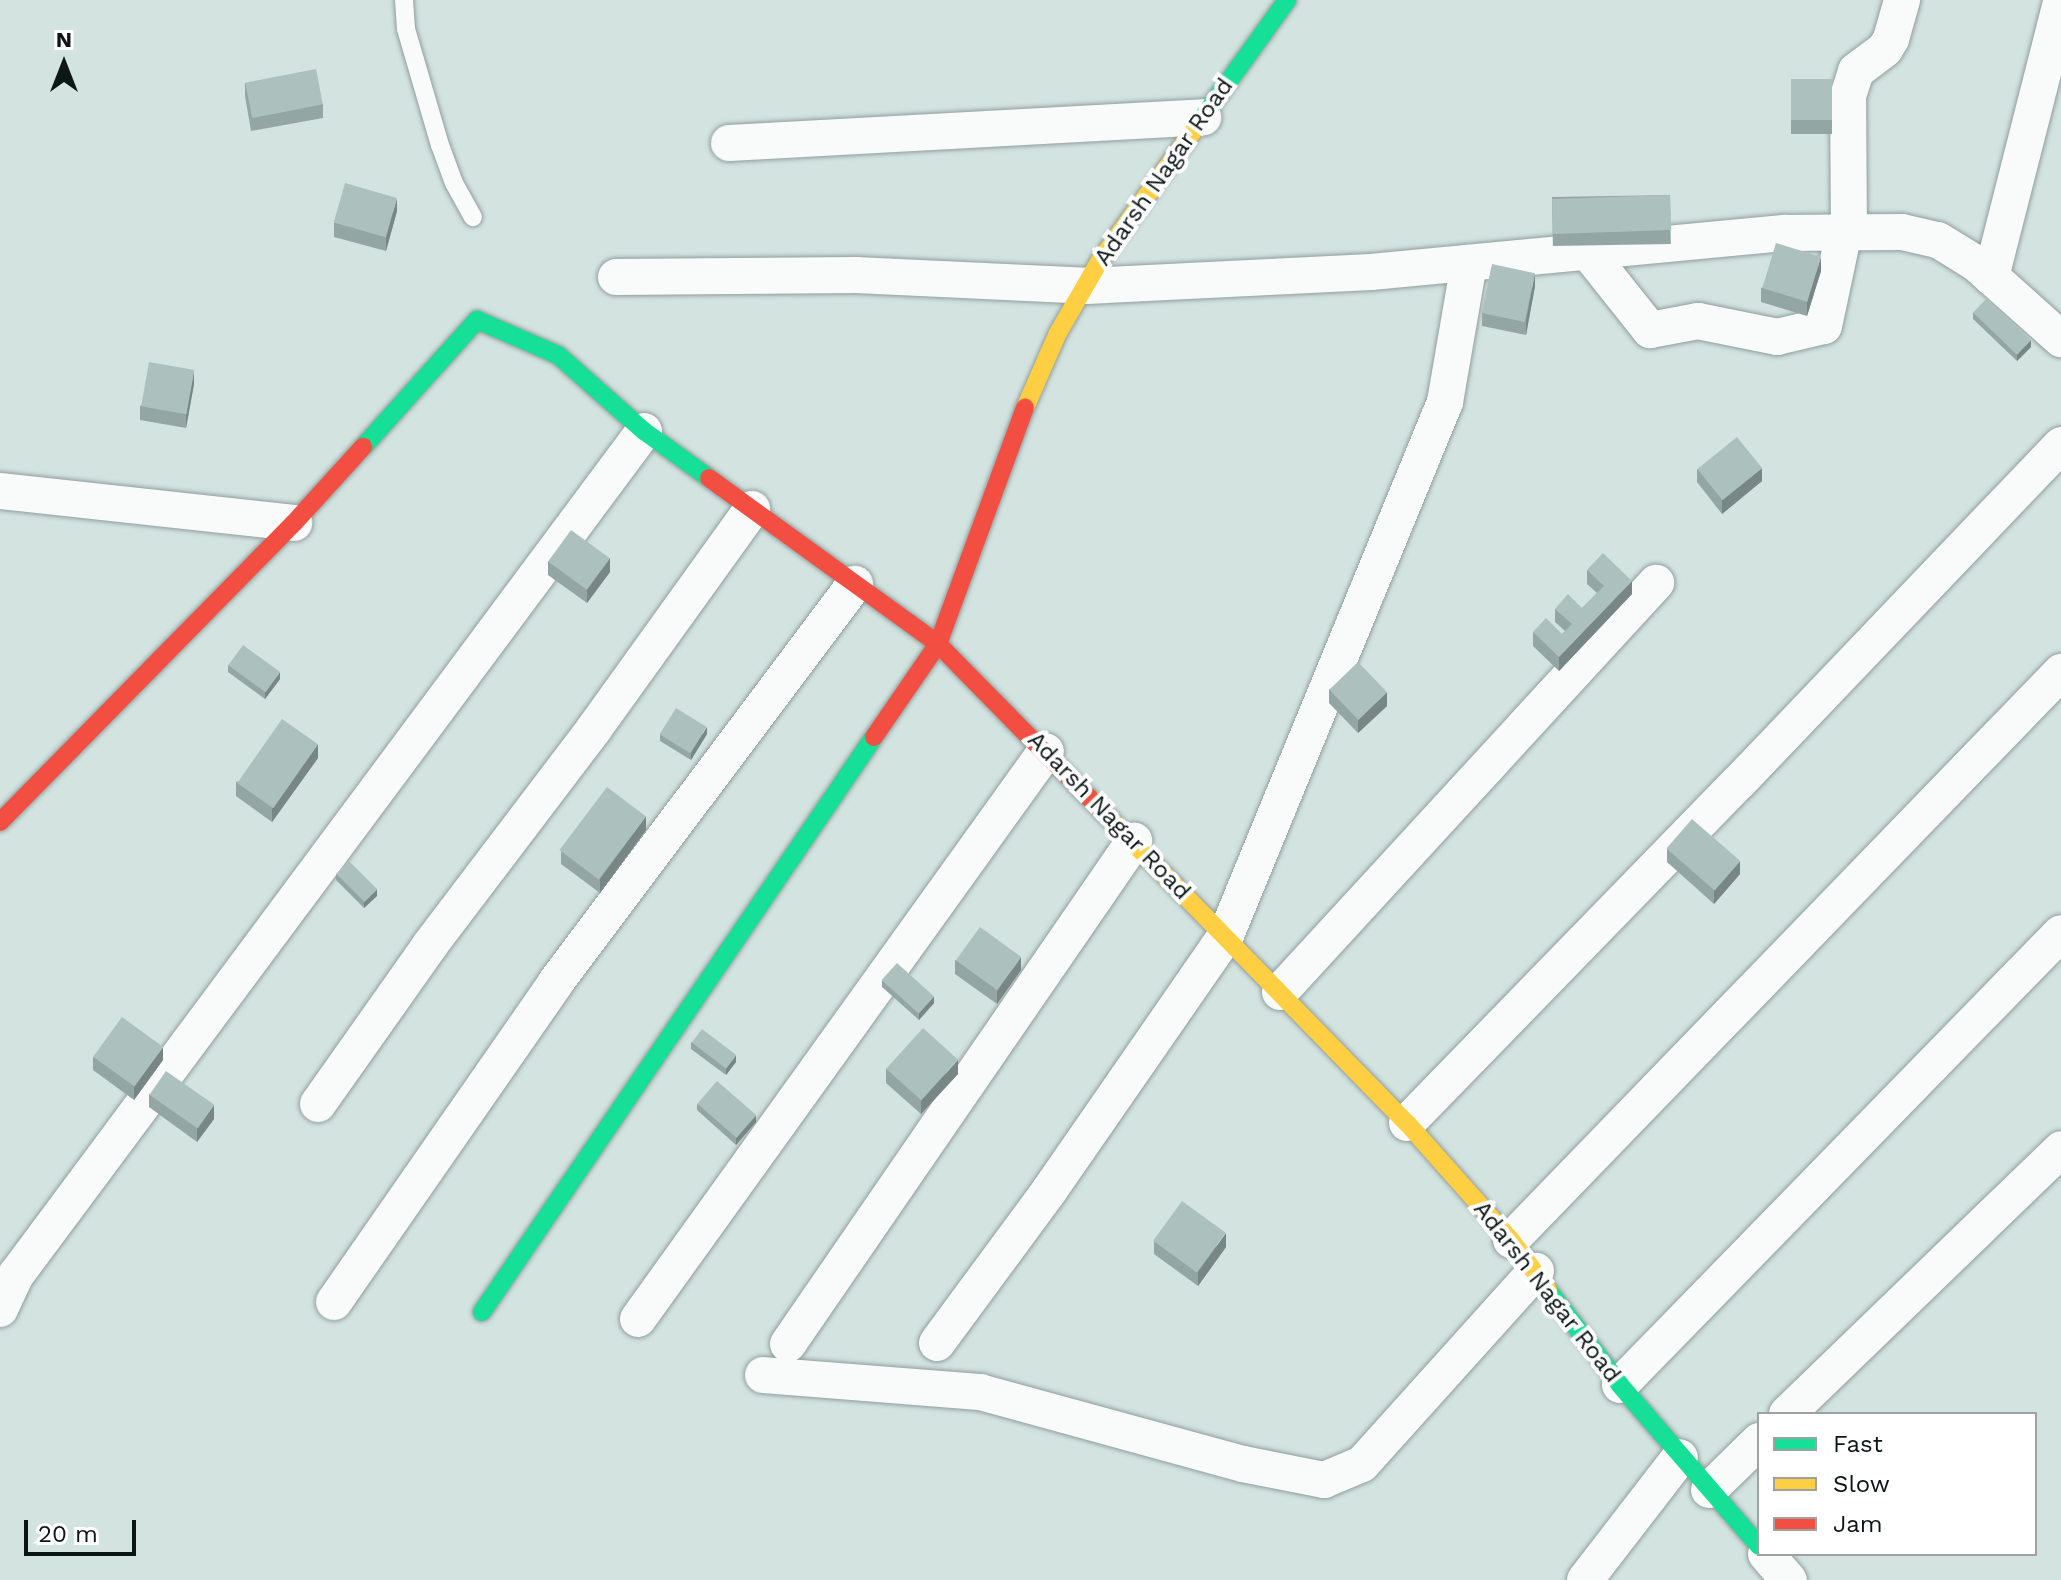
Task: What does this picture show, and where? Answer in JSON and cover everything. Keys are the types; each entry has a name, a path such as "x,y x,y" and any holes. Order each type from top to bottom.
{"street":[{"name":"Adarsh Nagar Road","path":"1287,0 1086,286 1058,333 1021,418 938,644 1407,1123 1511,1240 1620,1385 1757,1544"},
{"path":"1588,252 1650,330 1698,321 1777,337 1824,326 1847,232 1848,96 1856,71 1885,49 1891,39 1902,0"},
{"path":"1991,277 2061,3"},
{"path":"729,143 1203,117"},
{"path":"616,277 856,275 1086,286 1371,272 1786,233 1902,232 1938,240 1991,277 2061,339"},
{"path":"937,1343 1049,1191 1226,935 1445,402 1469,263"},
{"path":"0,822 294,523 477,320 558,355 644,431 938,644 482,1312"},
{"path":"1,1319 16,1275 644,431"},
{"path":"1407,1123 2061,445"},
{"path":"0,491 294,523"},
{"path":"318,1104 430,945 594,729 752,509"},
{"path":"1280,992 1656,583"},
{"path":"334,1302 556,982 855,584"},
{"path":"1511,1240 2061,672"},
{"path":"638,1319 1046,751"},
{"path":"788,1344 1134,841"},
{"path":"1620,1385 2061,933"},
{"path":"1789,1412 2061,1149"},
{"path":"763,1375 980,1392 1243,1464 1324,1480 1362,1464 1536,1271"},
{"path":"1709,1490 1757,1443"},
{"path":"1585,1580 1680,1457"},
{"path":"1768,1556 1789,1580"}],"lane":[{"path":"404,0 406,29 440,145 454,183 473,217"}],"building":[{"path":"316,69 323,104 252,118 245,83"},
{"path":"1791,79 1832,79 1832,120 1791,120"},
{"path":"345,183 397,198 386,237 334,222"},
{"path":"1670,195 1671,230 1553,234 1552,199"},
{"path":"1776,243 1821,257 1807,302 1762,288"},
{"path":"1492,264 1535,273 1525,322 1482,313"},
{"path":"1987,298 2031,340 2017,355 1973,312"},
{"path":"149,362 194,370 186,414 141,406"},
{"path":"1737,437 1762,468 1723,500 1697,469"},
{"path":"571,530 610,558 587,590 548,562"},
{"path":"1603,553 1632,581 1559,657 1533,632 1546,618 1562,634 1572,624 1555,609 1568,594 1582,608 1604,586 1587,570"},
{"path":"243,645 280,672 266,692 228,665"},
{"path":"1358,662 1387,692 1358,720 1329,690"},
{"path":"676,708 707,727 690,753 660,734"},
{"path":"282,719 318,744 273,808 237,783"},
{"path":"607,787 646,816 599,880 559,850"},
{"path":"1692,819 1740,861 1715,890 1666,848"},
{"path":"349,861 377,889 365,902 336,874"},
{"path":"980,927 1021,957 997,990 956,960"},
{"path":"897,963 934,996 919,1014 882,980"},
{"path":"122,1017 163,1047 134,1087 93,1057"},
{"path":"923,1028 958,1059 921,1100 886,1069"},
{"path":"702,1029 736,1055 726,1068 692,1043"},
{"path":"166,1071 214,1105 198,1129 149,1095"},
{"path":"717,1081 756,1115 737,1138 697,1104"},
{"path":"1182,1201 1226,1233 1197,1272 1153,1241"}],"traffic: fast":[{"path":"1198,124 1287,0"},
{"path":"363,447 477,320 558,355 644,431 709,478"},
{"path":"482,1312 874,737"},
{"path":"1548,1290 1620,1385 1757,1544"}],"traffic: slow":[{"path":"1025,408 1058,333 1099,262 1198,124"},
{"path":"1107,816 1407,1123 1511,1240 1548,1290"}],"traffic: jam":[{"path":"874,737 938,644 1025,408"},
{"path":"0,822 294,523 363,447"},
{"path":"709,478 938,644 1107,816"}]}
